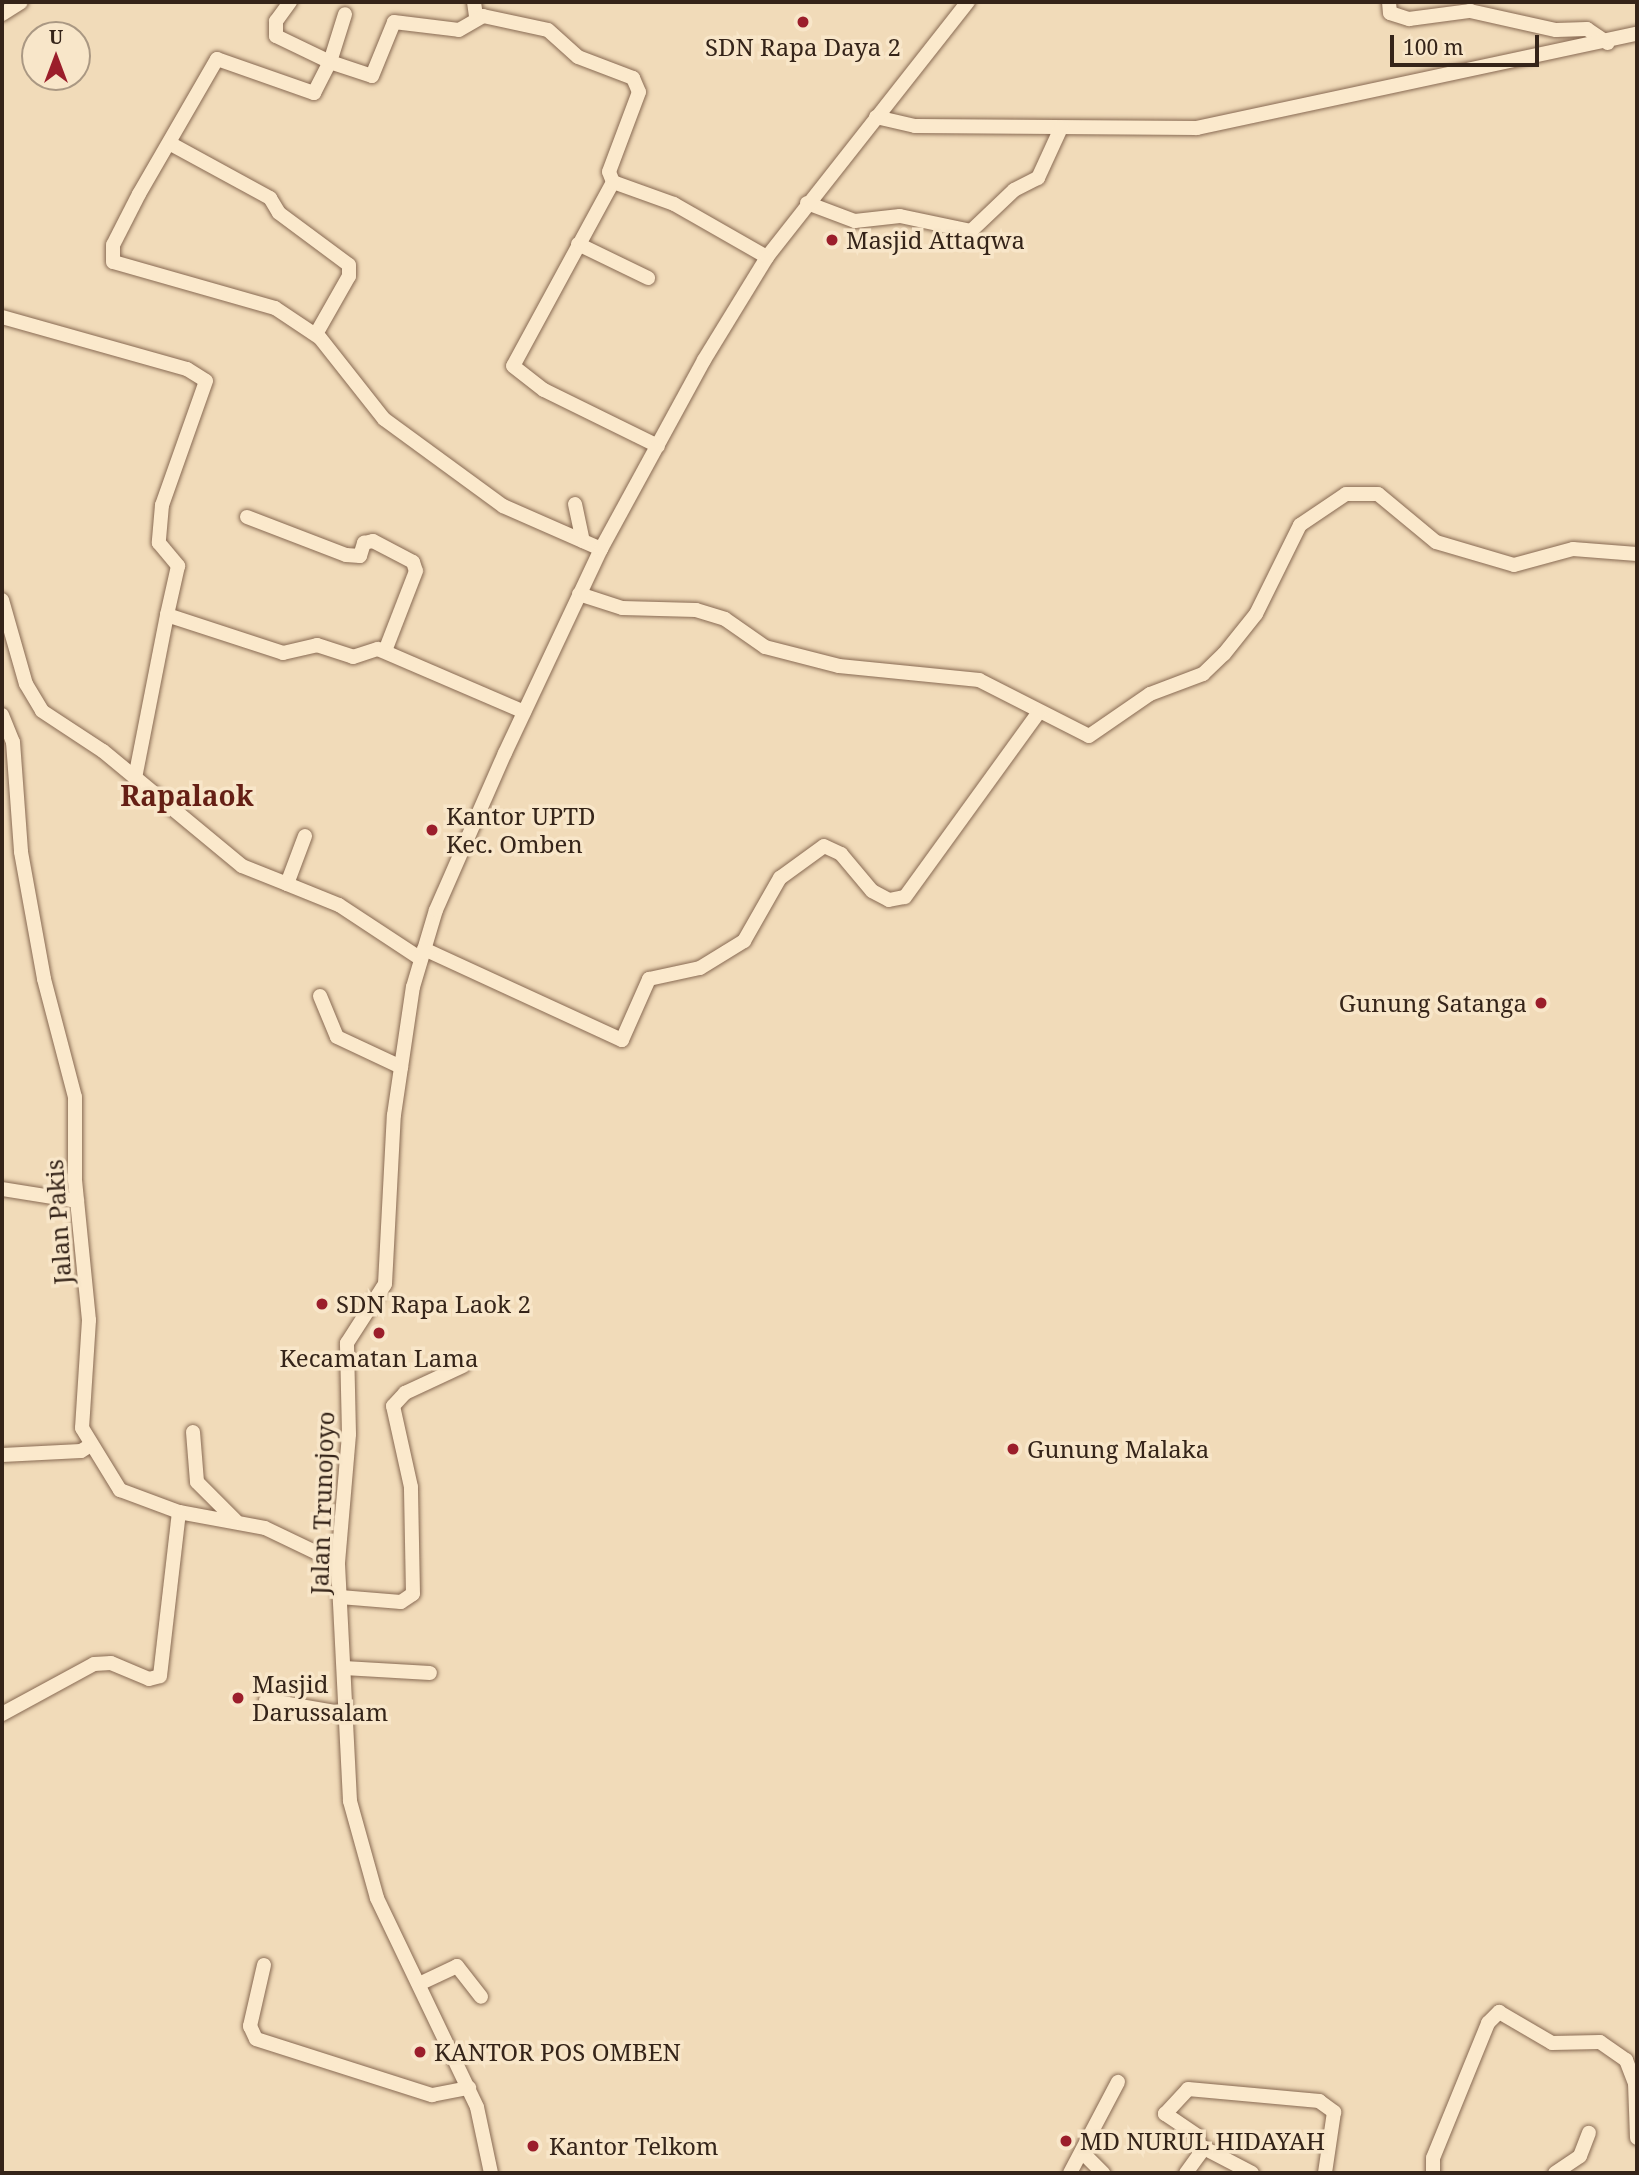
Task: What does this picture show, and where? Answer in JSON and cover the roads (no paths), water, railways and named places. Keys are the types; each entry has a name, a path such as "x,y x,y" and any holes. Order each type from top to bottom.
{"street":[{"path":"2,14 21,2"},
{"path":"290,2 275,26 276,36 330,62 372,76 394,22 459,30 475,9 548,30 578,57 637,83 632,121 609,172 613,182 674,204 767,257"},
{"name":"Jalan Trunojoyo","path":"491,2173 469,2088 360,1855 346,1714 338,1563 350,1415 346,1343 385,1284 401,1067 422,954 524,712 601,549 658,446 767,257 968,2"},
{"path":"1389,2 1390,13 1409,19 1469,11 1556,30 1587,29 1608,43"},
{"path":"345,14 330,62 314,93 217,59 171,144 139,194 113,245 112,260 253,300 316,334 384,419 503,506 601,549"},
{"path":"876,117 915,125 1198,128 1608,43 1637,34"},
{"path":"807,203 855,221 901,216 971,231 1014,190 1038,178 1061,128"},
{"path":"171,144 270,198 279,213 349,265 349,276 316,334"},
{"path":"613,182 513,368 658,446"},
{"path":"578,244 648,278"},
{"path":"2,317 187,369 206,381 162,505 159,543 178,566 135,778"},
{"path":"579,594 622,608 706,613 765,647 839,666 979,680 1089,736 1150,694 1203,674 1256,614 1300,525 1346,494 1378,494 1436,542 1514,565 1573,549 1637,554"},
{"path":"575,504 583,541"},
{"path":"247,517 346,555 360,556 364,543 373,541 412,562 416,571 385,651"},
{"path":"2,600 32,699 135,778 242,866 339,905 422,954 622,1040 649,979 700,968 744,941 780,878 824,846 841,854 872,891 889,900 905,897 1039,712"},
{"path":"167,615 283,653 317,645 353,657 371,649 385,651 524,712"},
{"name":"Jalan Pakis","path":"2,715 13,742 21,852 44,979 73,1084 77,1201 89,1329 80,1420 113,1485 179,1512 236,1521 282,1534 338,1563"},
{"path":"287,884 305,836"},
{"path":"320,996 337,1037 401,1067"},
{"path":"2,1189 77,1201"},
{"path":"340,1597 401,1602 413,1594 407,1537 412,1500 393,1406 405,1393 463,1366"},
{"path":"193,1432 197,1482 236,1521"},
{"path":"2,1455 80,1451 92,1445"},
{"path":"2,1714 94,1664 111,1663 149,1679 160,1676 179,1512"},
{"path":"344,1668 430,1673"},
{"path":"266,1700 346,1714"},
{"path":"264,1965 250,2026 256,2039 432,2095 469,2088"},
{"path":"419,1984 457,1966 481,1997"},
{"path":"1433,2173 1433,2158 1488,2023 1499,2012 1552,2043 1600,2042 1626,2060 1635,2082 1637,2138"},
{"path":"1070,2173 1118,2081"},
{"path":"1186,2173 1200,2149 1198,2136 1165,2114 1188,2089 1319,2101 1334,2112 1325,2173"},
{"path":"1555,2173 1580,2155 1589,2133"},
{"path":"1200,2149 1252,2173"},
{"path":"1082,2152 1103,2173"}],"place":[{"name":"SDN Rapa Daya 2","path":"803,22"},
{"name":"Masjid Attaqwa","path":"832,240"},
{"name":"Kantor UPTD Kec. Omben","path":"432,830"},
{"name":"Gunung Satanga","path":"1541,1003"},
{"name":"SDN Rapa Laok 2","path":"322,1304"},
{"name":"Kecamatan Lama","path":"379,1333"},
{"name":"Gunung Malaka","path":"1013,1449"},
{"name":"Masjid Darussalam","path":"238,1698"},
{"name":"KANTOR POS OMBEN","path":"420,2052"},
{"name":"MD NURUL HIDAYAH","path":"1066,2141"},
{"name":"Kantor Telkom","path":"533,2146"}],"district":[{"name":"Rapalaok","path":"187,795"}]}
